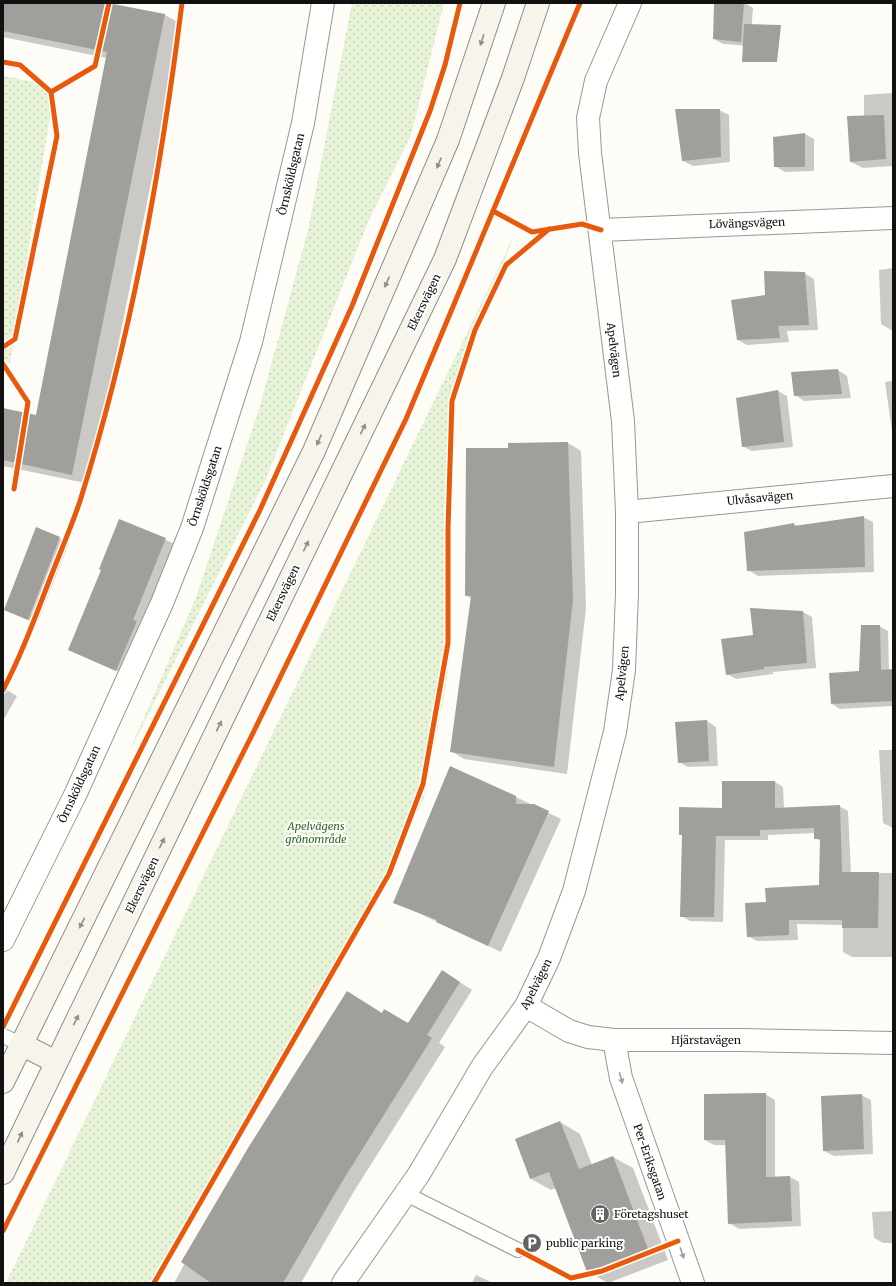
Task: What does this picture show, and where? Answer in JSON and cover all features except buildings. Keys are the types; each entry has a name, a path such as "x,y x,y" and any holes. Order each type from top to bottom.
{"main road":[{"path":"3,1082 12,1040 314,451 448,140 494,3"},
{"name":"Ekersvägen","path":"3,1172 445,259 513,78 538,3"},
{"path":"12,1040 56,1062"}],"street":[{"name":"Örnsköldsgatan","path":"3,940 76,794 162,602 192,528 251,342 303,123 323,3"},
{"name":"Apelvägen","path":"343,1283 406,1194 482,1067 526,1006 549,958 574,891 615,732 624,670 627,592 627,512 623,421 590,153 588,118 596,81 630,3"},
{"name":"Lövängsvägen","path":"600,230 893,218"},
{"name":"Ulvåsavägen","path":"627,512 893,486"},
{"name":"Hjärstavägen","path":"526,1006 569,1031 588,1037 614,1040 743,1040 893,1043"},
{"name":"Per-Eriksgatan","path":"614,1040 620,1078 693,1283"}],"lane":[{"path":"406,1194 518,1250"}],"green space":[{"path":"352,3 444,3 411,135 368,222 266,479 126,759 195,600 259,409 308,230"},
{"path":"3,76 55,86 10,363 3,362"},
{"name":"Apelvägens grönområde","path":"514,236 467,359 453,416 448,675 424,798 386,877 150,1283 6,1283"}],"cycle path":[{"path":"51,92 95,66 109,3"},
{"path":"3,690 30,632 77,510 98,440 129,317 154,192 174,66 182,3"},
{"path":"3,1027 260,510 352,306 430,111 445,65 460,3"},
{"path":"3,1231 255,729 406,419 580,3"},
{"path":"3,62 20,65 51,92 57,136 15,339 3,347"},
{"path":"493,211 532,232 582,224 601,230"},
{"path":"154,1283 389,874 423,784 448,643 448,528 452,401 475,330 506,265 549,229"},
{"path":"3,364 28,402 14,489"},
{"path":"518,1250 571,1278 602,1271 678,1241"}],"place":[{"name":"Företagshuset","path":"600,1214"},
{"name":"public parking","path":"532,1243"}]}
